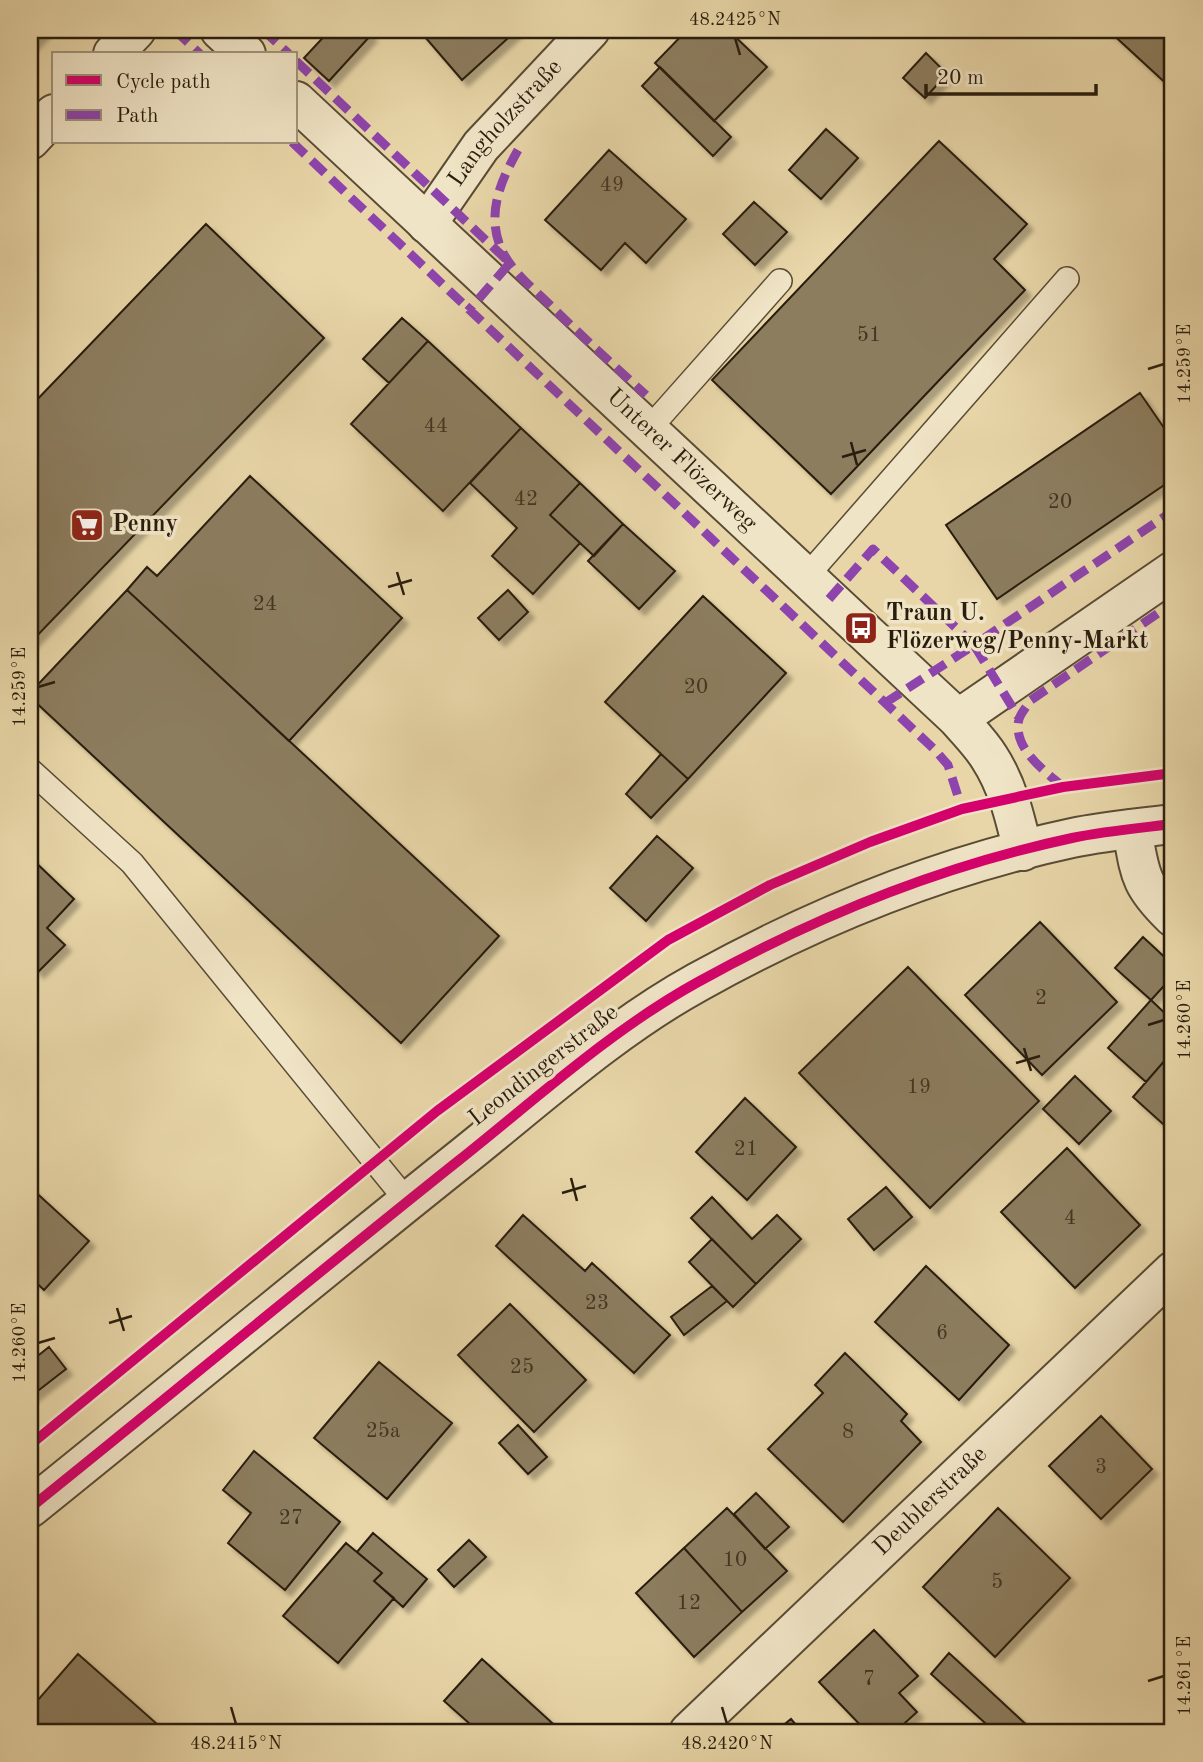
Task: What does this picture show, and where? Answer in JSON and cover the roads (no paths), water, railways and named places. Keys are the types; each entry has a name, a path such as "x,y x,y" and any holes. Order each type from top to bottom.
{"street":[{"path":"115,52 136,30"},
{"path":"220,30 244,52"},
{"name":"Langholzstraße","path":"427,224 481,146 590,30"},
{"name":"Unterer Flözerweg","path":"298,103 958,719 989,757 1003,784 1010,799 1023,851"},
{"path":"30,139 52,116"},
{"path":"958,719 1173,571"},
{"name":"Leondingerstraße","path":"30,1508 564,1075 642,1016 696,983 832,915 899,888 975,863 1073,838 1173,824"},
{"path":"1132,829 1139,873 1151,896 1173,917"},
{"name":"Deublerstraße","path":"689,1732 1173,1271"}],"lane":[{"path":"806,577 1067,279"},
{"path":"648,430 780,281"},
{"path":"30,770 132,863 408,1201"}],"place":[{"name":"Penny","path":"87,525"},
{"name":"Traun U. Flözerweg/Penny-Markt","path":"861,628"}]}
